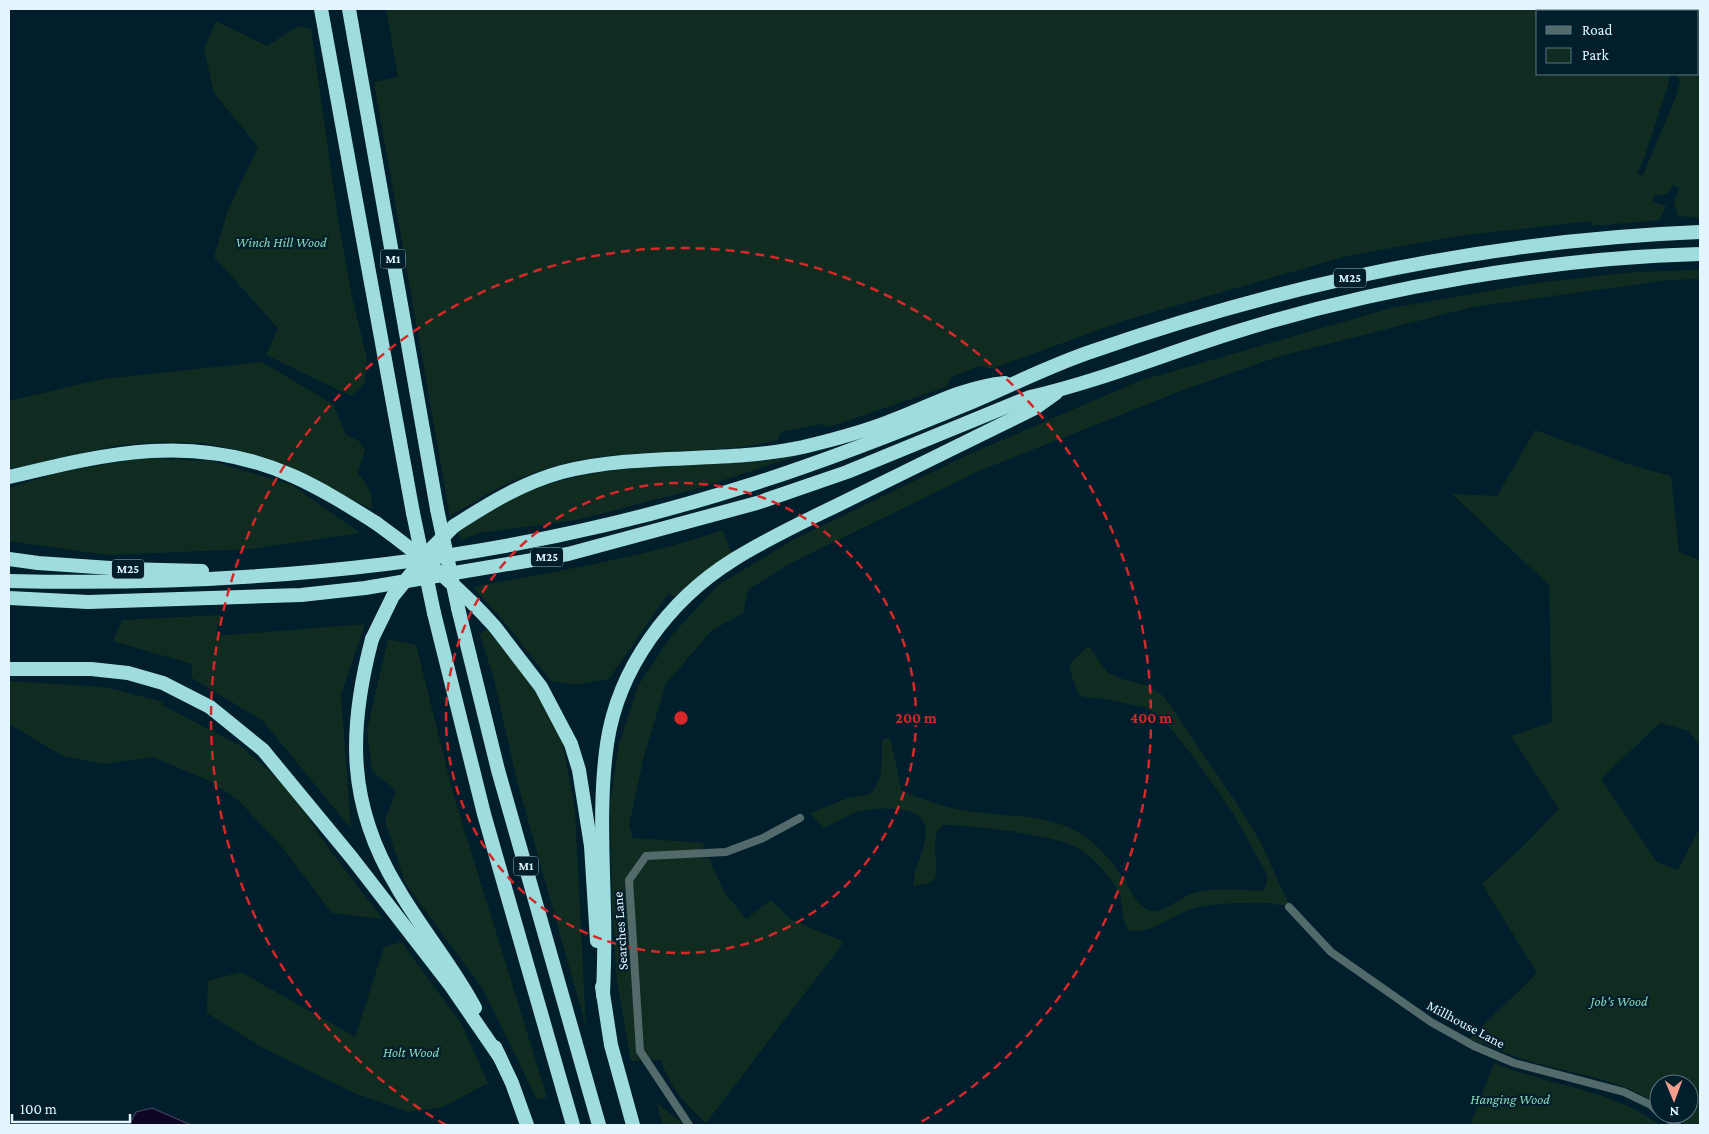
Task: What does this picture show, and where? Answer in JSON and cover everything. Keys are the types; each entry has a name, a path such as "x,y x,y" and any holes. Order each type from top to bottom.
{"highway":[{"name":"M1","path":"321,9 413,513 434,613 484,814 572,1125"},
{"name":"M1","path":"349,9 437,509 458,608 498,770 599,1125"},
{"name":"M25","path":"9,581 111,583 247,578 454,555 563,534 652,513 740,488 823,461 900,432 1013,382 1090,352 1265,297 1352,277 1468,256 1564,243 1700,232"},
{"name":"M25","path":"9,598 88,602 301,595 365,588 568,554 757,504 847,472 1030,397 1061,390 1236,332 1372,296 1470,278 1567,264 1658,255 1700,254"},
{"path":"527,1125 500,1056 464,988 396,887 379,852 357,782 355,742 360,685 372,639 394,596 432,548 454,526 504,494 561,472 616,462 733,457 804,447 879,426 982,385 1013,382"},
{"path":"603,996 602,817 607,743 616,706 632,669 652,634 676,606 733,560 806,521 1035,408 1061,390"},
{"path":"9,477 117,453 172,449 198,450 245,459 293,476 376,523 437,570 495,627 541,687 571,744 576,761 591,846 595,922 603,996 611,1045 633,1125"},
{"name":"M25","path":"9,559 125,569 198,571 247,578"},
{"path":"9,669 91,669 128,674 163,684 210,707 263,750 352,858 451,986 500,1056"}],"street":[{"name":"Searches Lane","path":"689,1125 640,1052 629,880 646,856 726,852 763,838 800,818"},
{"name":"Millhouse Lane","path":"1289,907 1331,952 1394,994 1431,1022 1467,1042 1514,1063 1624,1092 1639,1098 1649,1105"}],"green space":[{"path":"386,9 1642,9 1536,10 1536,75 1670,75 1643,162 1636,175 1643,175 1677,94 1680,81 1676,75 1699,75 1699,10 1646,9 1700,9 1700,218 1678,216 1674,203 1679,188 1673,185 1665,194 1654,195 1653,202 1666,206 1660,220 1592,226 1591,221 1459,236 1347,256 1126,320 991,369 980,366 950,378 946,387 829,427 821,424 781,432 778,440 739,447 639,453 600,457 564,464 512,482 450,517 374,82 398,77"},
{"name":"Winch Hill Wood","path":"216,21 267,46 298,26 311,29 338,219 352,297 367,359 365,383 351,396 266,355 278,328 214,257 228,210 258,147 214,93 204,49"},
{"path":"1700,270 1700,279 1670,280 1473,307 1277,357 1186,389 979,471 789,564 748,590 743,613 711,631 666,684 644,756 629,825 633,838 704,843 701,858 709,858 723,890 746,919 771,900 790,919 844,942 706,1123 691,1109 674,1088 661,1060 631,1061 617,982 612,909 610,803 619,744 638,686 672,635 718,585 793,540 965,456 1139,381 1391,308 1535,283 1633,272"},
{"path":"262,362 333,404 346,435 359,441 365,449 358,473 371,492 372,509 280,464 242,451 203,443 162,442 120,445 9,469 9,401 102,379"},
{"name":"Job's Wood","path":"1535,430 1631,465 1671,476 1679,552 1700,560 1700,746 1689,731 1660,723 1601,779 1657,862 1678,870 1700,827 1700,1125 1684,1124 1699,1124 1699,1074 1649,1074 1649,1099 1611,1082 1523,1059 1469,1039 1537,973 1482,884 1559,809 1511,736 1552,722 1549,585 1452,494 1497,496"},
{"path":"809,452 696,489 577,520 480,533 461,540 458,533 485,513 514,498 543,486 573,478 635,468 765,461"},
{"path":"142,458 212,461 292,485 360,533 251,549 107,555 9,541 9,488 61,472"},
{"path":"723,530 731,553 695,579 676,597 668,594 609,679 575,685 551,681 501,618 473,587 630,556"},
{"path":"221,615 215,636 365,624 341,695 351,829 263,721 192,678 192,664 113,641 122,620"},
{"path":"486,629 518,666 542,701 562,740 575,809 586,1027 517,781 493,676 480,635"},
{"path":"388,639 416,645 453,793 547,1097 537,1100 483,989 405,883 385,821 396,791 372,771 367,730"},
{"path":"1089,646 1107,672 1122,679 1146,685 1161,694 1172,707 1257,836 1290,905 1242,903 1198,907 1148,929 1130,931 1124,922 1121,899 1117,888 1099,865 1076,847 1050,838 1032,835 943,825 936,836 935,879 930,883 913,886 915,871 926,833 925,825 921,818 914,813 905,810 871,809 854,813 823,828 810,813 848,798 870,794 875,789 880,776 882,740 890,737 902,792 960,810 1053,822 1080,833 1098,847 1113,865 1137,901 1151,911 1168,907 1189,895 1202,891 1227,889 1261,891 1265,888 1268,877 1233,813 1193,756 1161,717 1147,708 1106,699 1084,697 1078,693 1069,668 1073,660"},
{"path":"9,681 105,687 163,702 162,705 239,745 287,786 331,852 383,919 332,913 280,845 239,801 212,782 153,757 104,764 63,756 9,724"},
{"name":"Holt Wood","path":"401,942 461,1023 488,1083 443,1107 409,1112 354,1093 261,1047 207,1013 208,981 241,972 355,1037 384,947"},
{"name":"Hanging Wood","path":"1494,1063 1599,1095 1640,1112 1649,1118 1649,1124 1660,1125 1470,1125"},
{"path":"656,1102 682,1123 684,1125 663,1125"}],"shaded area":[{"path":"152,1108 191,1125 129,1125 136,1112"}]}
